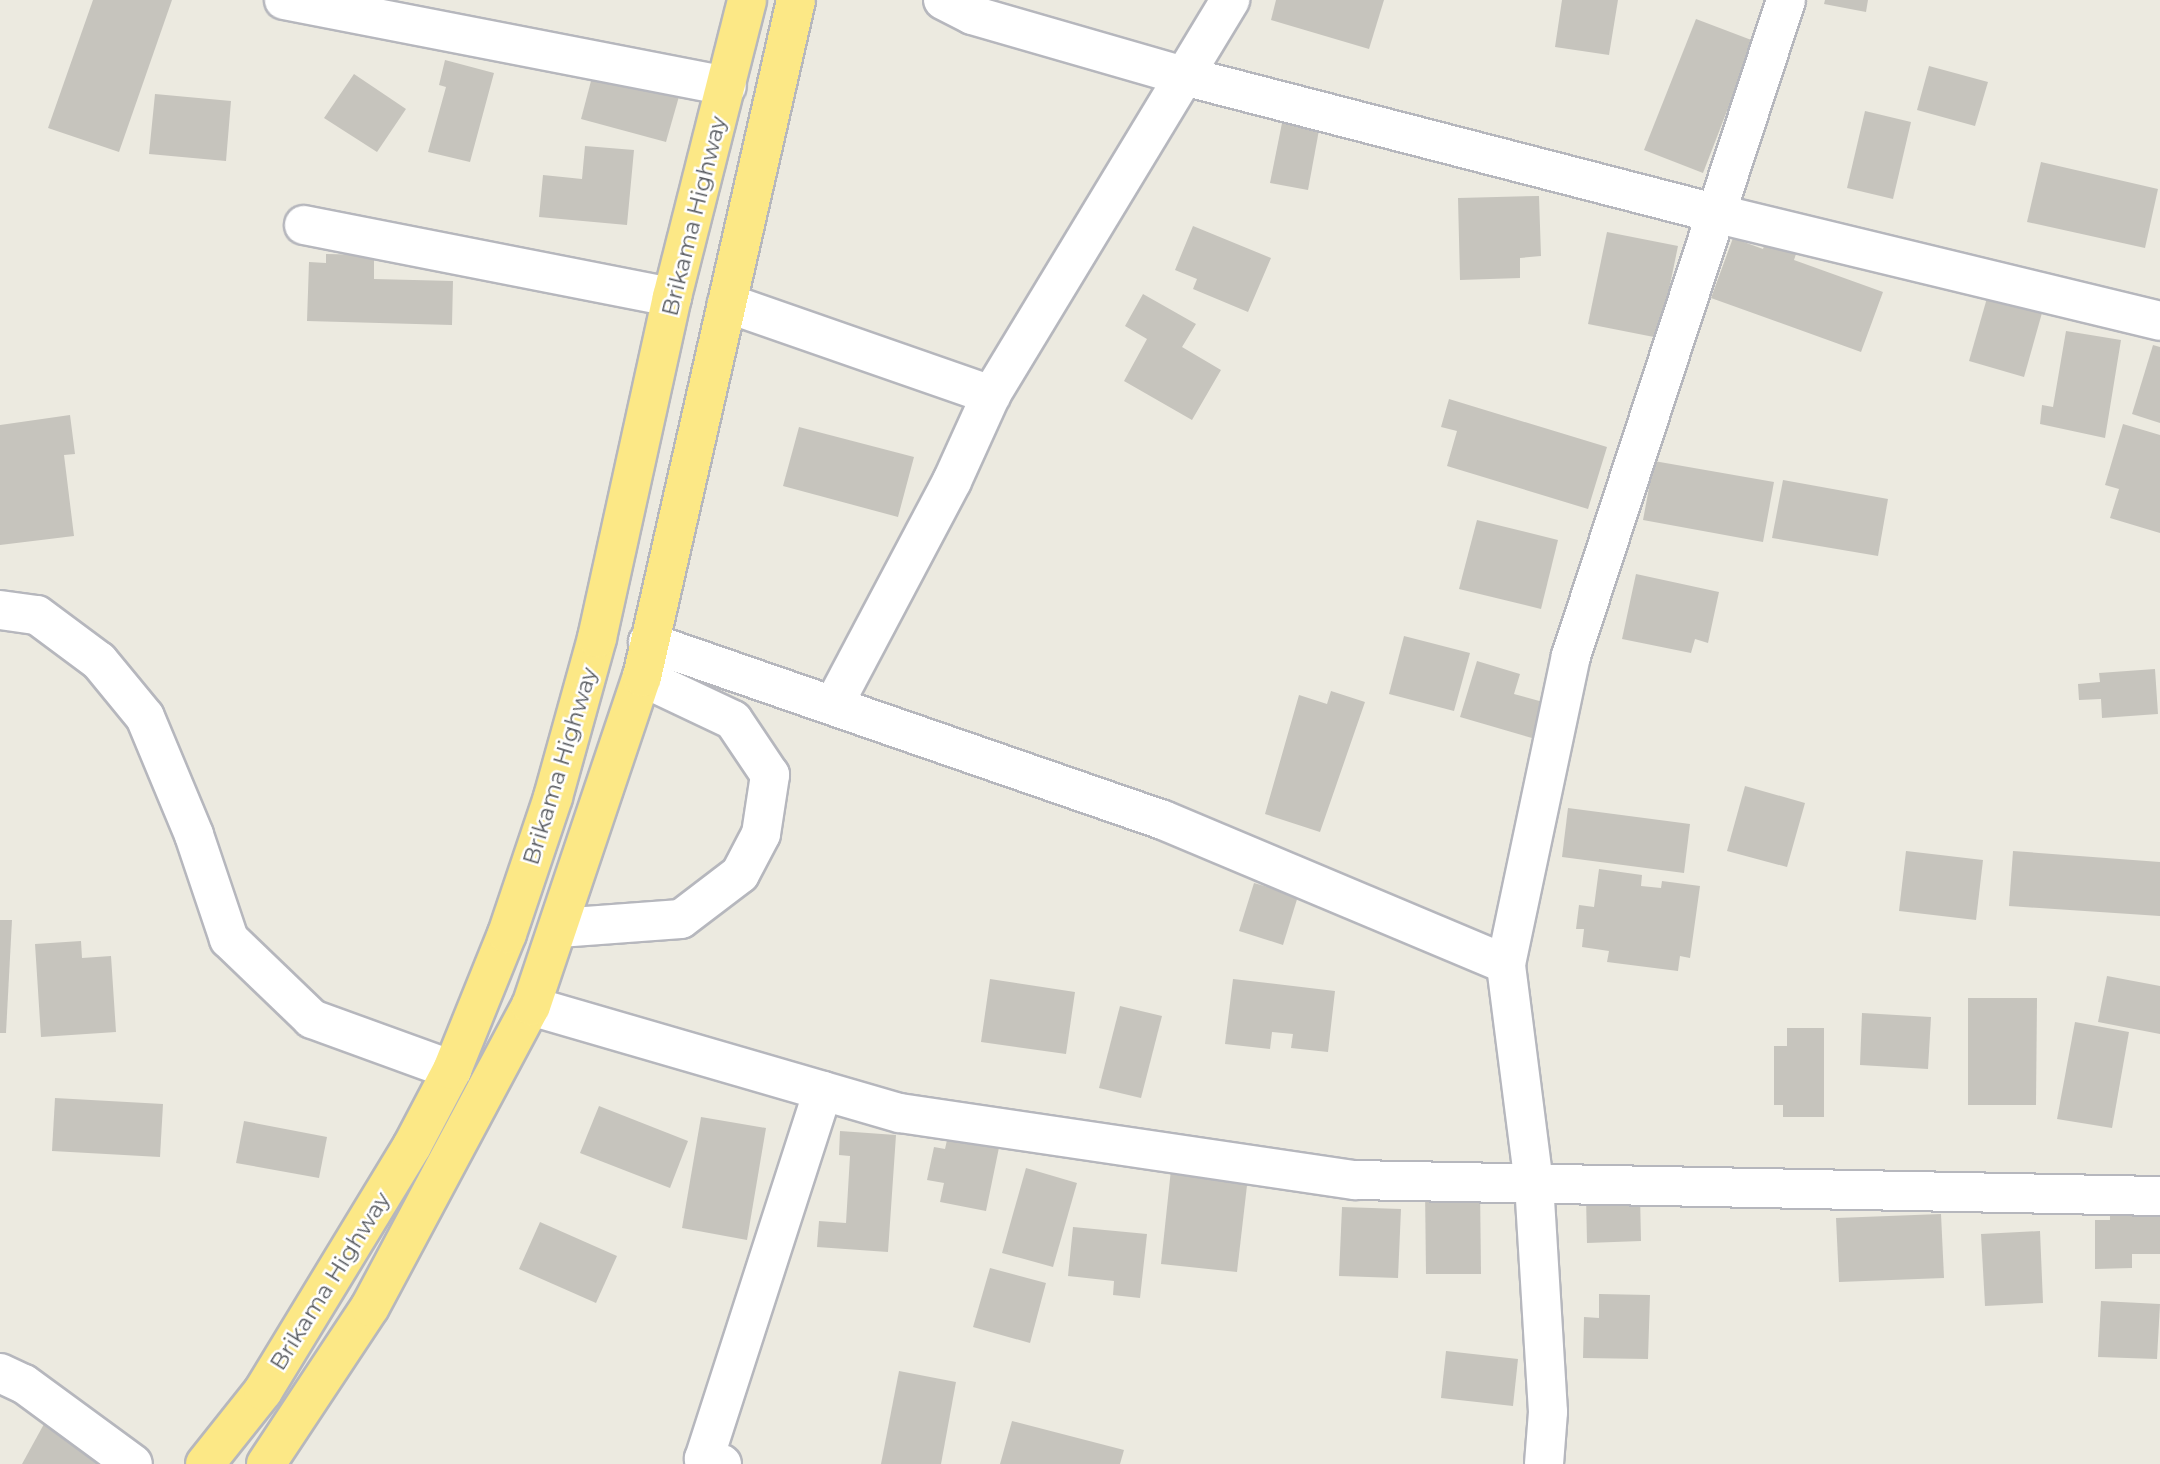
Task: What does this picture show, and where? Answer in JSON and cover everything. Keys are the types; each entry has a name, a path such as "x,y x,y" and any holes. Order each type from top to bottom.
{"highway":[{"name":"Brikama Highway","path":"205,1464 263,1391 412,1146 452,1070 507,934 557,784 597,638 672,297 747,0"},
{"name":"Brikama Highway","path":"266,1464 370,1307 462,1142 531,1006 559,928 645,660 796,0"}],"street":[{"path":"284,0 727,86"},
{"path":"943,0 972,15 1184,76 1714,213 2160,321"},
{"path":"834,704 952,481 991,396 1230,0"},
{"path":"1544,1464 1548,1412 1534,1184 1506,964 1571,656 1786,0"},
{"path":"304,225 672,297"},
{"path":"727,303 991,396"},
{"path":"0,610 37,615 99,661 145,717 194,835 229,939 312,1019 452,1070"},
{"path":"645,660 834,704 1163,820 1506,964"},
{"path":"559,928 681,919 740,874 761,834 770,775 733,720 645,660"},
{"path":"531,1006 900,1113 1355,1180 2160,1196"},
{"path":"709,1462 823,1091"},
{"path":"0,1373 24,1384 133,1464"}],"building":[{"path":"93,0 172,0 119,152 48,128"},
{"path":"1276,0 1384,0 1369,49 1271,20"},
{"path":"1562,0 1618,0 1609,55 1555,47"},
{"path":"1825,0 1868,0 1866,12 1824,4"},
{"path":"1696,19 1754,41 1703,173 1644,150"},
{"path":"445,60 494,73 470,162 428,152 446,87 439,85"},
{"path":"596,62 682,86 666,142 581,119"},
{"path":"1929,66 1988,82 1975,126 1917,110"},
{"path":"354,74 406,109 377,152 324,118"},
{"path":"155,94 231,101 226,161 149,154"},
{"path":"1865,111 1911,122 1893,199 1847,188"},
{"path":"1282,123 1319,130 1308,190 1270,183"},
{"path":"585,146 634,150 627,225 539,217 543,175 582,179"},
{"path":"2041,162 2158,189 2145,248 2027,222"},
{"path":"1539,196 1541,256 1520,258 1520,278 1460,280 1458,198"},
{"path":"1193,226 1271,258 1248,312 1193,289 1197,279 1175,270"},
{"path":"1769,230 1800,242 1794,260 1883,292 1861,352 1711,298 1733,238 1763,249"},
{"path":"1607,232 1678,246 1659,338 1588,324"},
{"path":"326,254 374,255 374,279 453,281 452,325 307,321 309,262 326,263"},
{"path":"1143,294 1196,324 1182,347 1221,370 1192,420 1124,381 1147,339 1125,326"},
{"path":"1987,298 2042,313 2024,377 1969,361"},
{"path":"2066,331 2121,340 2105,438 2040,424 2042,405 2053,407"},
{"path":"2153,345 2160,347 2160,423 2132,414"},
{"path":"1449,399 1607,447 1588,509 1447,466 1457,431 1441,427"},
{"path":"70,415 75,454 64,455 74,536 0,545 0,425"},
{"path":"2123,424 2160,435 2160,533 2110,518 2119,489 2105,485"},
{"path":"799,427 914,457 898,517 783,486"},
{"path":"1654,461 1774,482 1763,542 1643,520"},
{"path":"1783,480 1888,499 1878,556 1772,538"},
{"path":"1477,520 1558,540 1541,609 1459,589"},
{"path":"1636,574 1719,592 1708,643 1695,639 1691,653 1622,639"},
{"path":"1404,636 1470,653 1454,711 1389,694"},
{"path":"1477,661 1520,674 1514,694 1543,702 1532,738 1460,717"},
{"path":"2155,669 2158,714 2102,718 2101,699 2079,700 2078,684 2100,682 2099,673"},
{"path":"1331,691 1365,702 1320,832 1265,814 1299,695 1327,704"},
{"path":"1745,786 1805,803 1787,867 1727,851"},
{"path":"1568,808 1690,824 1684,873 1562,857"},
{"path":"1906,851 1983,860 1976,920 1899,911"},
{"path":"2013,851 2160,862 2160,916 2009,906"},
{"path":"1599,869 1642,875 1641,886 1661,888 1662,881 1700,886 1690,958 1680,956 1678,971 1607,962 1609,951 1582,947 1584,929 1576,929 1579,905 1594,907"},
{"path":"1254,883 1298,896 1283,945 1239,931"},
{"path":"0,920 12,920 6,1033 0,1033"},
{"path":"81,941 82,958 111,956 116,1032 41,1037 35,944"},
{"path":"2107,976 2160,986 2160,1034 2098,1022"},
{"path":"990,979 1075,992 1066,1054 981,1042"},
{"path":"1233,979 1335,991 1328,1052 1291,1048 1293,1034 1272,1032 1270,1049 1225,1044"},
{"path":"1968,998 2037,998 2036,1105 1968,1105"},
{"path":"1120,1006 1162,1016 1141,1098 1099,1088"},
{"path":"1862,1013 1931,1017 1928,1069 1860,1065"},
{"path":"2075,1022 2129,1032 2112,1128 2057,1119"},
{"path":"1787,1028 1824,1028 1824,1117 1783,1117 1783,1105 1774,1105 1774,1046 1787,1046"},
{"path":"55,1098 163,1104 160,1157 52,1151"},
{"path":"599,1106 688,1141 670,1188 580,1153"},
{"path":"701,1117 766,1128 747,1240 682,1228"},
{"path":"244,1121 327,1137 319,1178 236,1163"},
{"path":"951,1122 1002,1133 986,1211 940,1202 944,1183 927,1180 934,1147 945,1149"},
{"path":"840,1131 896,1135 888,1252 817,1247 819,1221 846,1223 850,1156 839,1155"},
{"path":"1172,1160 1249,1168 1237,1272 1161,1264"},
{"path":"1026,1168 1077,1183 1053,1267 1002,1253"},
{"path":"1480,1186 1481,1274 1426,1274 1425,1187"},
{"path":"1640,1195 1641,1241 1587,1243 1586,1196"},
{"path":"1342,1207 1401,1209 1398,1278 1339,1276"},
{"path":"2110,1211 2160,1211 2160,1254 2132,1254 2132,1268 2095,1269 2095,1220 2110,1220"},
{"path":"1941,1214 1944,1278 1839,1282 1836,1218"},
{"path":"540,1222 617,1256 596,1303 519,1269"},
{"path":"1073,1227 1147,1234 1140,1298 1113,1295 1114,1281 1068,1276"},
{"path":"2040,1231 2043,1303 1985,1306 1981,1234"},
{"path":"990,1268 1046,1283 1030,1343 973,1327"},
{"path":"1599,1294 1650,1295 1648,1359 1583,1358 1584,1317 1599,1318"},
{"path":"2101,1301 2160,1304 2157,1359 2098,1357"},
{"path":"1446,1351 1518,1359 1513,1406 1441,1398"},
{"path":"899,1371 956,1382 941,1464 881,1464"},
{"path":"1012,1421 1124,1450 1120,1464 1000,1464"},
{"path":"44,1424 118,1464 22,1464"}]}
